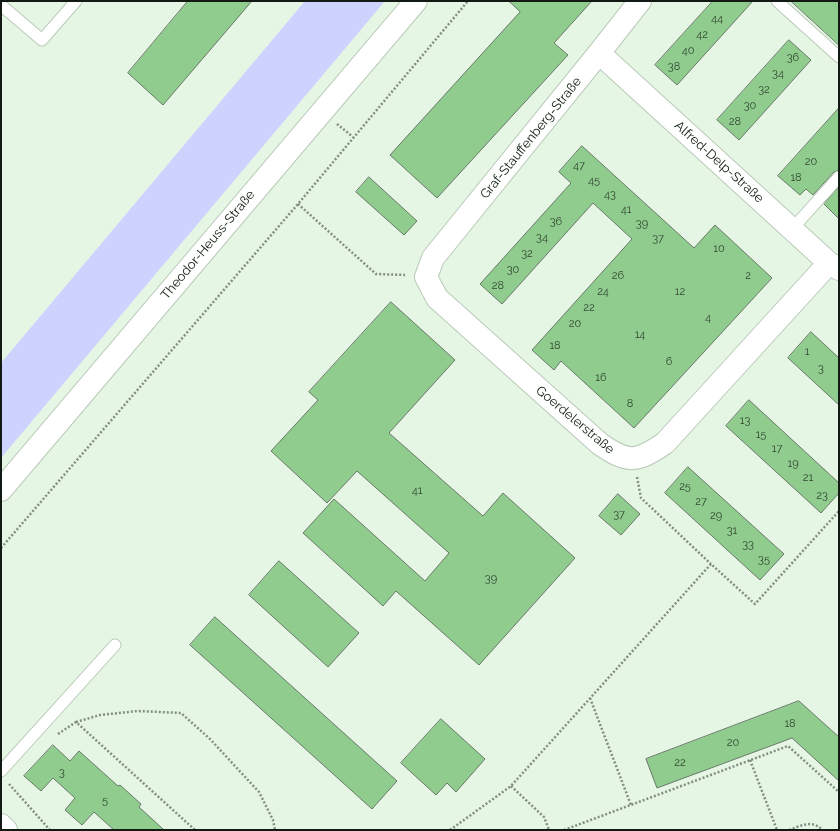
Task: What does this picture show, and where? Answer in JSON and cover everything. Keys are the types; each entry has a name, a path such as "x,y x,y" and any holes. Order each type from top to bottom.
{"street":[{"name":"Theodor-Heuss-Straße","path":"1,490 416,1"},
{"name":"Graf-Stauffenberg-Straße","path":"426,277 433,258 640,1"},
{"name":"Alfred-Delp-Straße","path":"599,53 834,266"},
{"path":"634,459 648,455 665,443 834,266"},
{"name":"Goerdelerstraße","path":"426,277 437,298 600,444 616,455 634,459"},
{"path":"1,825 6,830"}],"lane":[{"path":"1,5 42,40 76,1"},
{"path":"777,1 839,57"},
{"path":"793,228 839,177"},
{"path":"1,772 115,645"}],"path":[{"path":"1,548 298,204 468,1"},
{"path":"298,204 376,274 426,277"},
{"path":"634,459 641,498 755,604 839,511"},
{"path":"450,830 511,786 711,564"},
{"path":"590,698 631,805"},
{"path":"52,737 76,722 100,715 138,711 181,713 210,739 259,792 273,820 275,830"},
{"path":"76,722 196,830"},
{"path":"564,830 788,746 839,792"},
{"path":"750,760 777,830"},
{"path":"9,784 14,778"},
{"path":"5,782 9,784 50,830"},
{"path":"511,786 544,817 549,830"},
{"path":"789,830 806,824 815,824 822,830"}],"shaded area":[{"path":"305,1 385,1 1,458 1,363"}],"building":[{"path":"188,1 252,1 163,105 128,73"},
{"path":"509,1 592,1 554,43 568,55 437,198 390,155 520,12"},
{"path":"713,1 753,1 677,85 655,65"},
{"path":"791,1 839,1 839,45"},
{"path":"789,40 811,60 739,140 717,120"},
{"path":"839,108 839,170 834,172 813,195 806,189 800,195 778,176"},
{"path":"582,146 694,248 715,225 772,278 634,428 561,361 554,370 532,350 632,239 593,203 502,304 480,284 571,183 559,172"},
{"path":"369,177 417,221 404,235 356,192"},
{"path":"839,187 839,219 824,204"},
{"path":"391,302 455,360 389,433 483,516 503,493 575,558 479,665 396,591 383,606 303,533 334,499 425,581 449,553 357,471 327,503 271,451 318,400 309,392"},
{"path":"811,332 839,358 839,405 788,358"},
{"path":"749,400 839,483 839,493 821,513 726,426"},
{"path":"688,467 784,554 760,580 665,493"},
{"path":"618,494 640,514 621,535 599,516"},
{"path":"279,561 359,633 328,667 249,595"},
{"path":"215,617 397,781 372,809 190,645"},
{"path":"799,701 839,737 839,781 792,738 657,788 646,759"},
{"path":"441,719 485,759 456,792 447,783 436,795 401,763"},
{"path":"53,745 70,761 79,751 118,786 120,785 141,804 139,807 164,830 114,830 94,812 82,825 65,810 75,798 53,778 41,791 24,776"}]}
